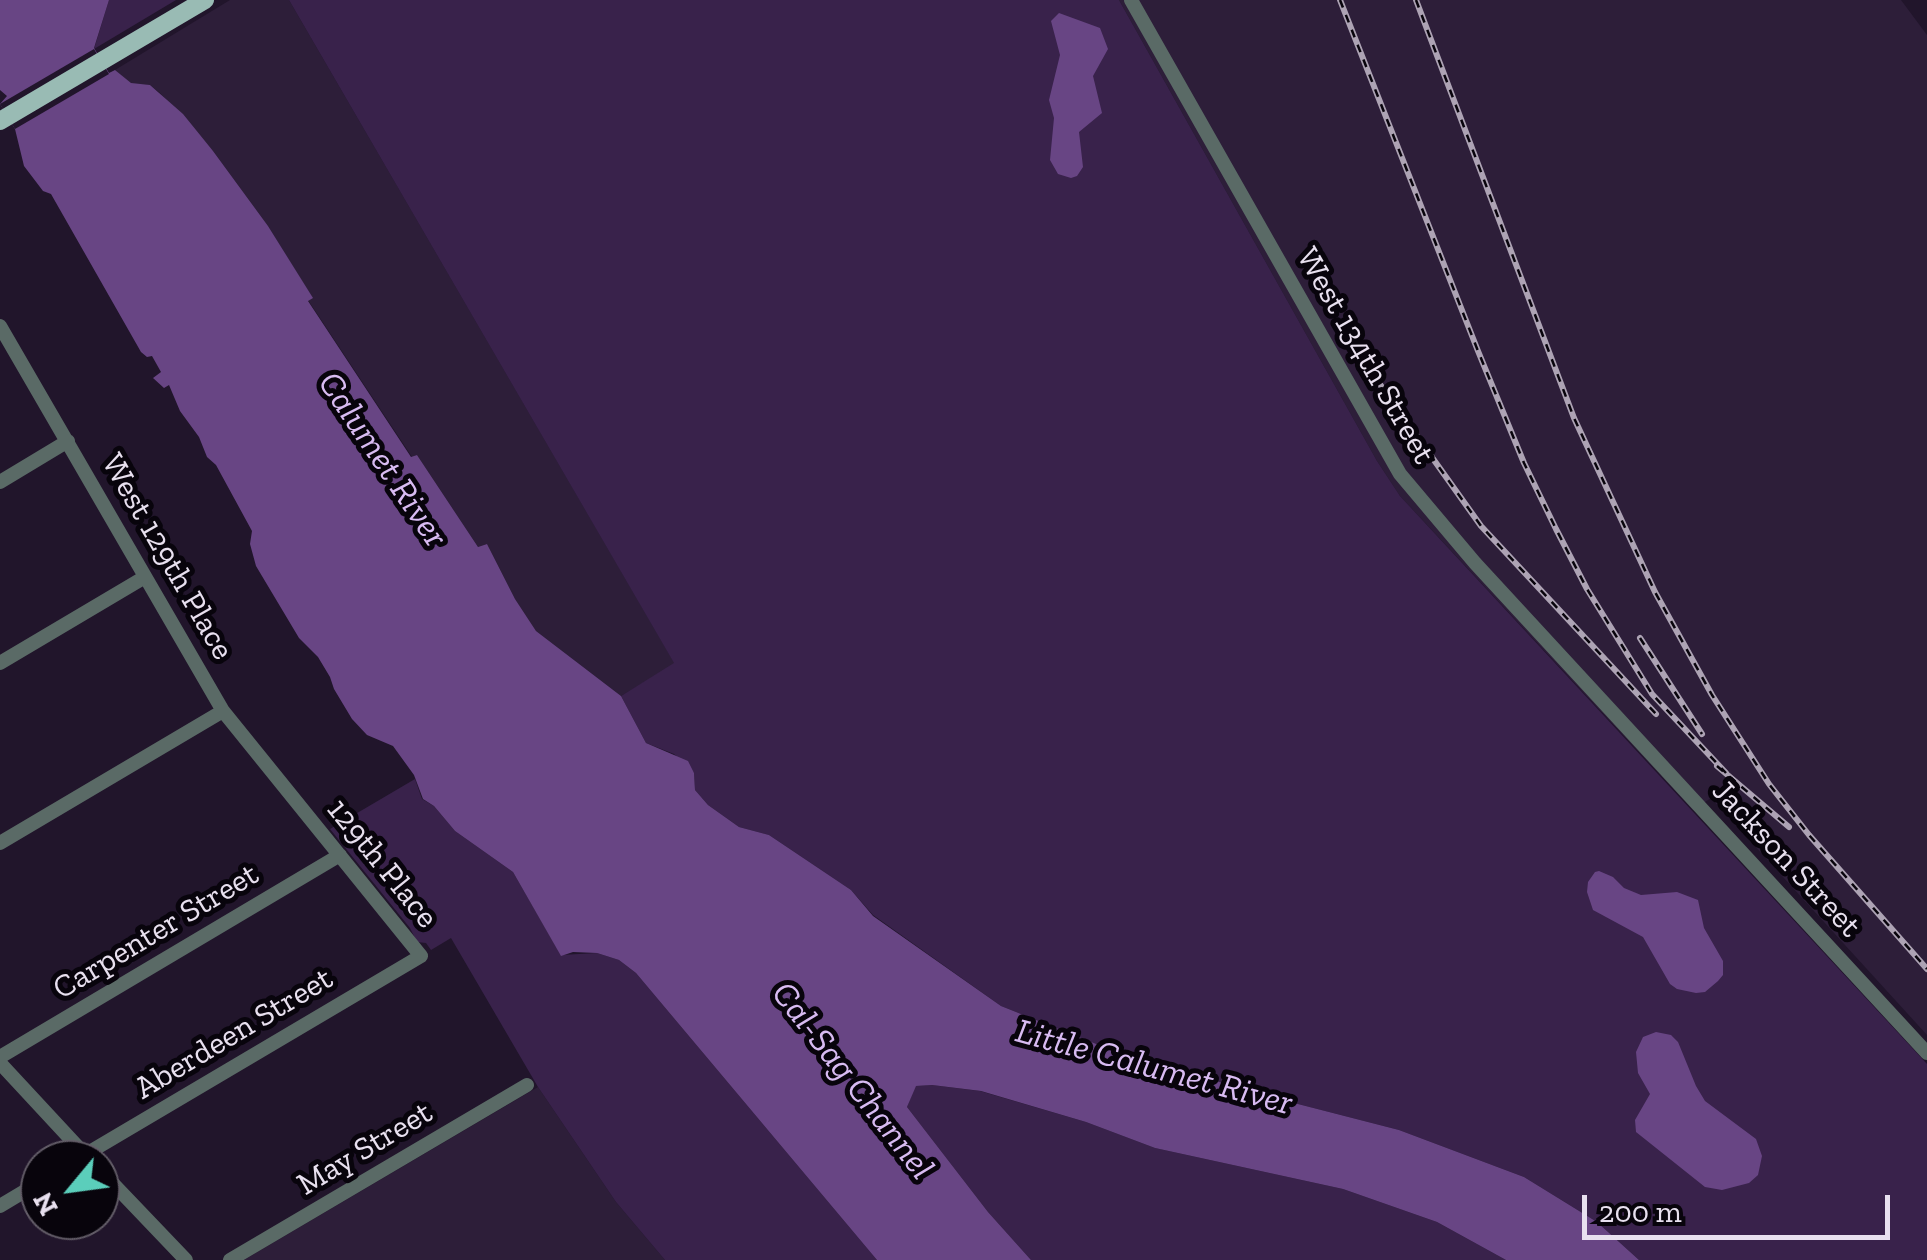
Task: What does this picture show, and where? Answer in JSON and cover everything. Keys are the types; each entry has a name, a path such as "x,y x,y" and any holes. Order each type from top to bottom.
{"main road":[{"path":"4,119 204,0"}],"street":[{"name":"West 134th Street","path":"1131,0 1400,474 1475,564 1604,701"},
{"name":"West 129th Place","path":"0,326 224,712 300,806"},
{"path":"0,482 68,441"},
{"path":"0,663 146,577"},
{"name":"Jackson Street","path":"1604,701 1927,1053"},
{"path":"0,843 224,712"},
{"name":"129th Place","path":"300,806 421,956"},
{"name":"Carpenter Street","path":"0,1060 340,855"},
{"name":"Aberdeen Street","path":"114,1140 421,956"},
{"path":"0,1060 69,1140"},
{"name":"May Street","path":"230,1260 526,1085"},
{"path":"120,1191 186,1260"}],"shaded area":[{"path":"109,0 176,0 94,49"},
{"path":"230,0 289,0 675,664 621,696 536,631 487,544 478,547 417,455 412,457 308,300 312,297 268,226 213,151 160,93 150,85 131,84 115,70"},
{"path":"289,0 1119,0 1400,496 1927,1064 1927,1260 1639,1260 1597,1222 1524,1177 1399,1130 1109,1049 1001,1006 873,915 851,890 769,835 739,827 708,805 695,790 694,773 674,754 646,743 621,696 674,663"},
{"path":"1119,0 1901,0 1927,35 1927,1035 1711,798 1693,810 1400,496"},
{"path":"415,779 422,799 434,806 455,831 513,872 561,955 597,953 619,960 636,973 877,1260 665,1260 616,1202 538,1087 451,938 431,950 426,943 417,942 330,829"},
{"path":"915,1086 980,1091 1086,1122 1155,1148 1343,1189 1437,1222 1506,1260 1031,1260 988,1212 907,1107"},
{"path":"538,1087 616,1202 665,1260 244,1260"}],"water":[{"path":"0,0 109,0 94,48 109,73 115,70 131,83 150,85 183,114 268,226 313,298 308,301 411,457 417,455 478,547 487,544 536,631 621,696 646,743 688,761 694,773 695,790 708,805 739,827 769,835 851,890 873,916 1001,1006 1109,1049 1399,1130 1524,1177 1597,1222 1639,1260 1506,1260 1437,1222 1343,1189 1155,1148 1086,1122 981,1091 932,1085 916,1086 907,1107 988,1212 1031,1260 877,1260 636,973 619,960 597,953 561,956 513,872 455,831 423,799 414,775 393,746 367,735 352,719 318,657 299,638 256,566 250,544 252,531 216,465 207,457 199,437 180,411 169,385 164,388 153,378 161,372 152,356 141,352 51,194 43,191 24,166 15,129 0,104 7,96 0,90"},
{"path":"1059,13 1100,28 1108,49 1093,76 1102,113 1079,132 1083,167 1071,178 1058,174 1050,160 1054,118 1049,100 1060,55 1051,21"},
{"path":"1599,871 1641,895 1677,892 1698,900 1704,928 1723,961 1723,975 1718,981 1705,992 1696,993 1670,984 1643,937 1593,910 1588,882"},
{"path":"1656,1032 1671,1035 1678,1042 1705,1101 1756,1139 1762,1156 1758,1175 1749,1183 1722,1190 1705,1187 1636,1132 1635,1120 1650,1094 1638,1073 1636,1052 1643,1037"}],"pier":[{"path":"94,49 109,74 15,129 0,104"}],"railway":[{"path":"1340,0 1478,351 1556,529 1587,589 1652,694 1726,773"},
{"path":"1416,0 1574,418 1655,592 1712,695 1769,784 1927,969"},
{"path":"1374,376 1481,526 1656,714"},
{"path":"1640,638 1702,734"},
{"path":"1717,766 1789,827"}],"water label":[{"name":"Calumet River","path":"382,460"},
{"name":"Little Calumet River","path":"1154,1068"},
{"name":"Cal-Sag Channel","path":"852,1081"}]}
